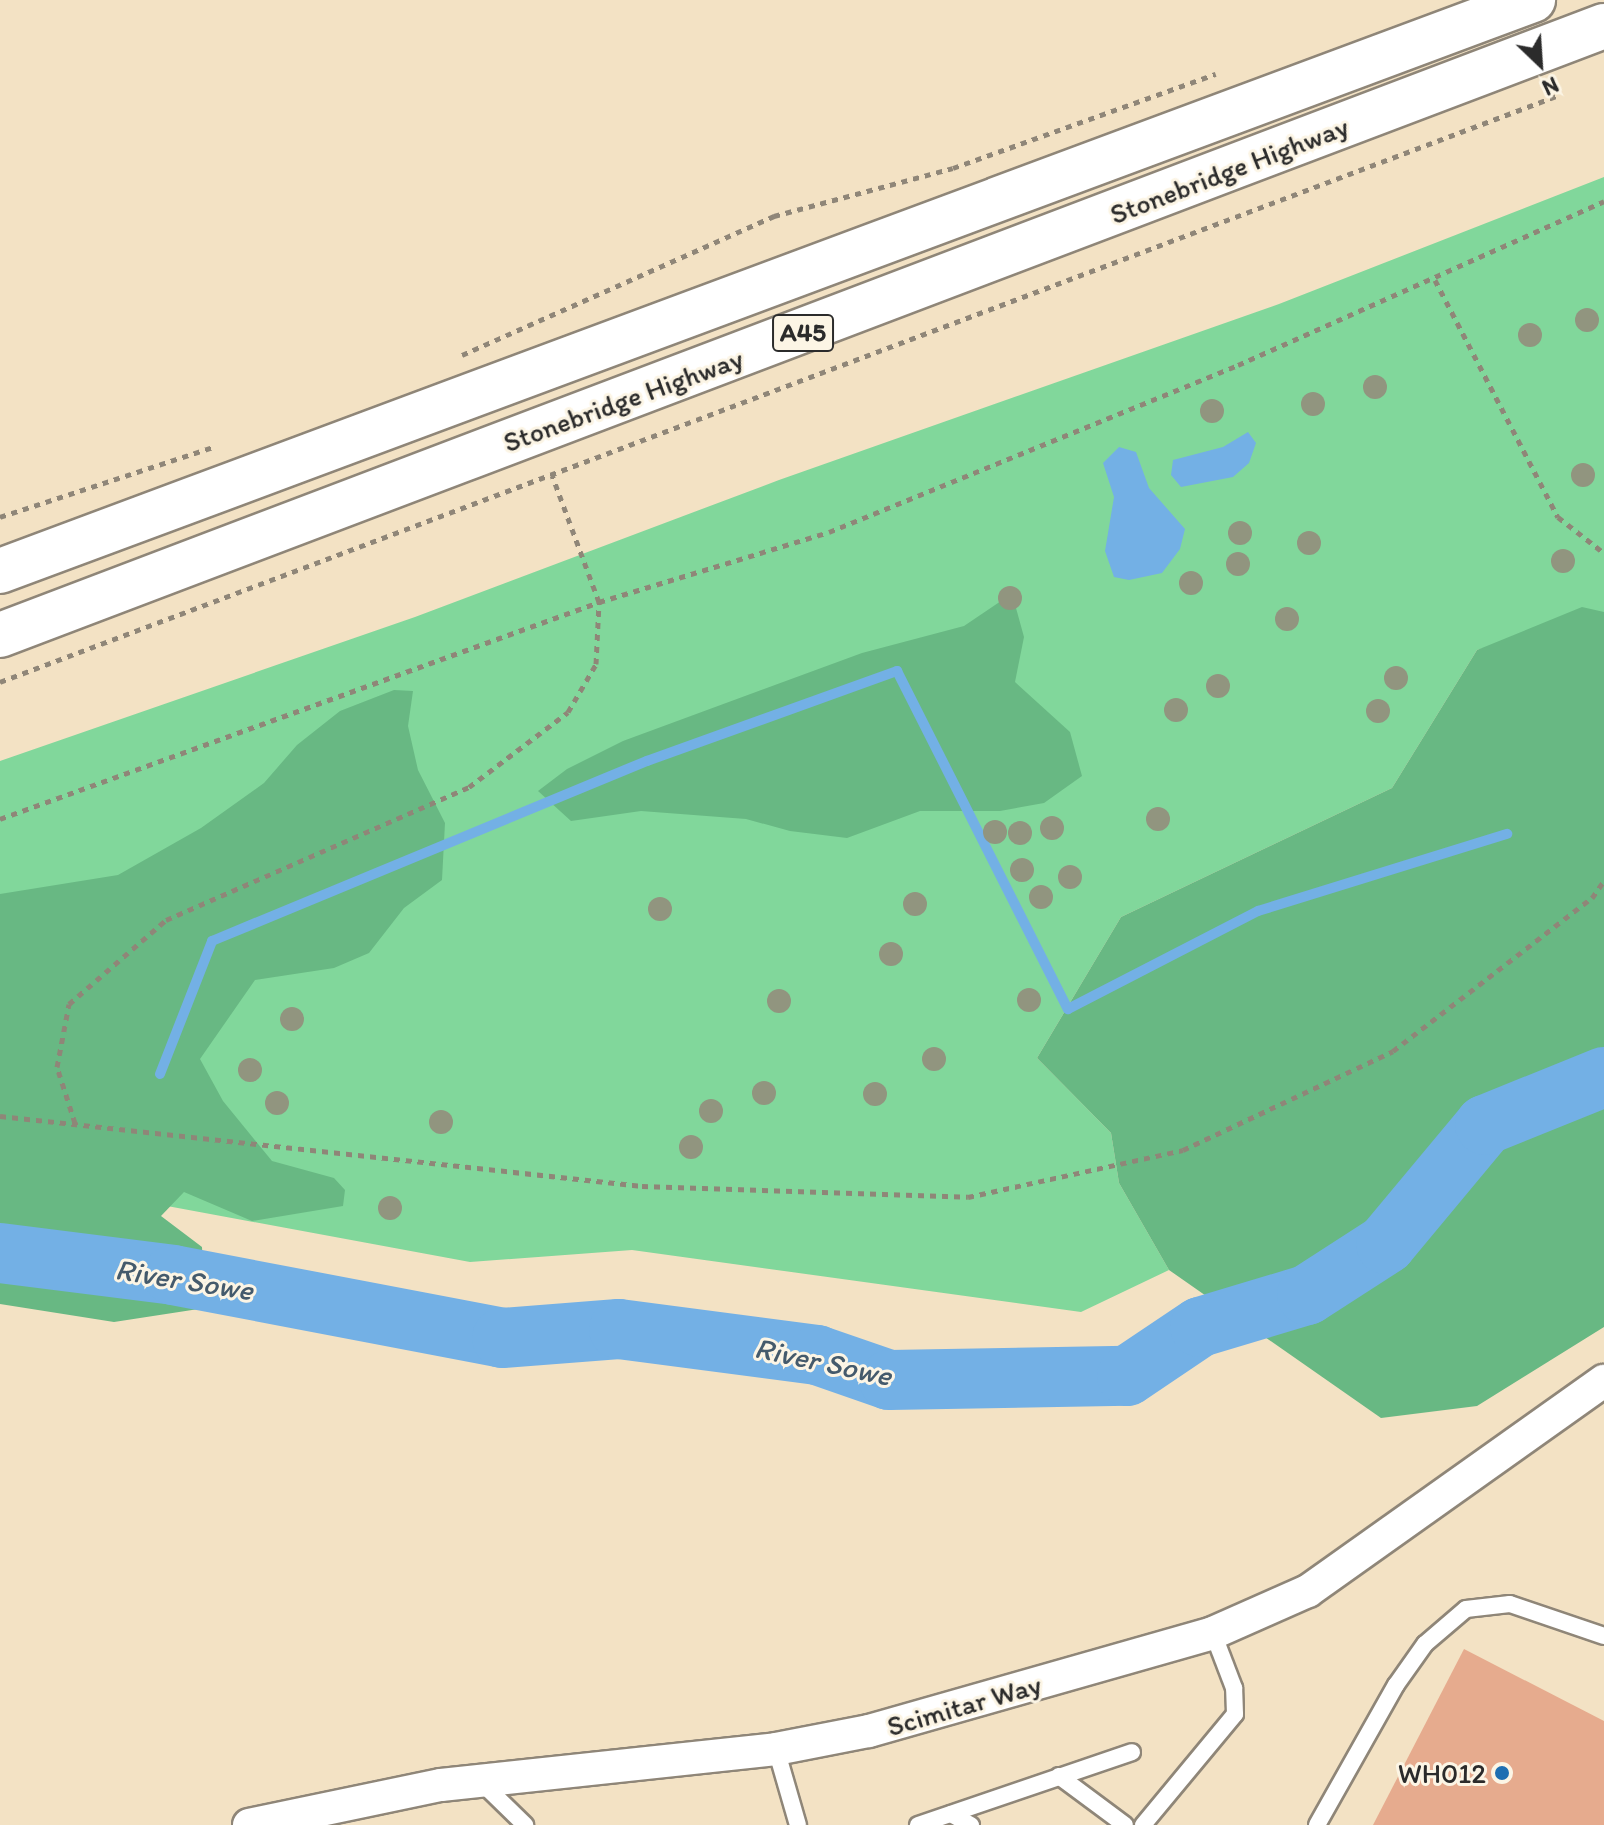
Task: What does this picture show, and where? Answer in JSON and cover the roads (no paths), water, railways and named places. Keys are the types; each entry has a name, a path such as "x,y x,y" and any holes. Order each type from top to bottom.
{"highway":[{"name":"Stonebridge Highway","path":"0,571 1533,0"},
{"name":"Stonebridge Highway","path":"0,635 1604,26"},
{"path":"0,556 111,530"}],"street":[{"name":"Scimitar Way","path":"249,1825 335,1804 481,1782 776,1749 869,1731 1213,1633 1308,1591 1604,1381"}],"lane":[{"path":"1317,1825 1396,1685 1425,1644 1466,1609 1510,1604 1604,1636"},
{"path":"1143,1825 1235,1714 1234,1688 1213,1633"},
{"path":"776,1749 798,1825"},
{"path":"918,1825 1132,1752"},
{"path":"1059,1776 1125,1825"},
{"path":"481,1782 525,1825"},
{"path":"951,1814 971,1825"}],"water":[{"path":"1248,432 1256,443 1249,463 1233,477 1181,487 1171,475 1173,460 1223,447"},
{"path":"1119,447 1136,452 1149,488 1185,529 1180,549 1162,573 1129,580 1114,577 1105,551 1114,497 1103,463"}],"waterway":[{"path":"160,1074 212,941 647,761 897,671 1068,1009 1258,911 1507,834"},
{"name":"River Sowe","path":"0,1253 173,1275 502,1338 619,1329 817,1355 889,1380 1127,1376 1200,1327 1307,1295 1386,1244 1485,1125 1604,1077"}],"place":[{"name":"WH012","path":"1502,1773"}]}
